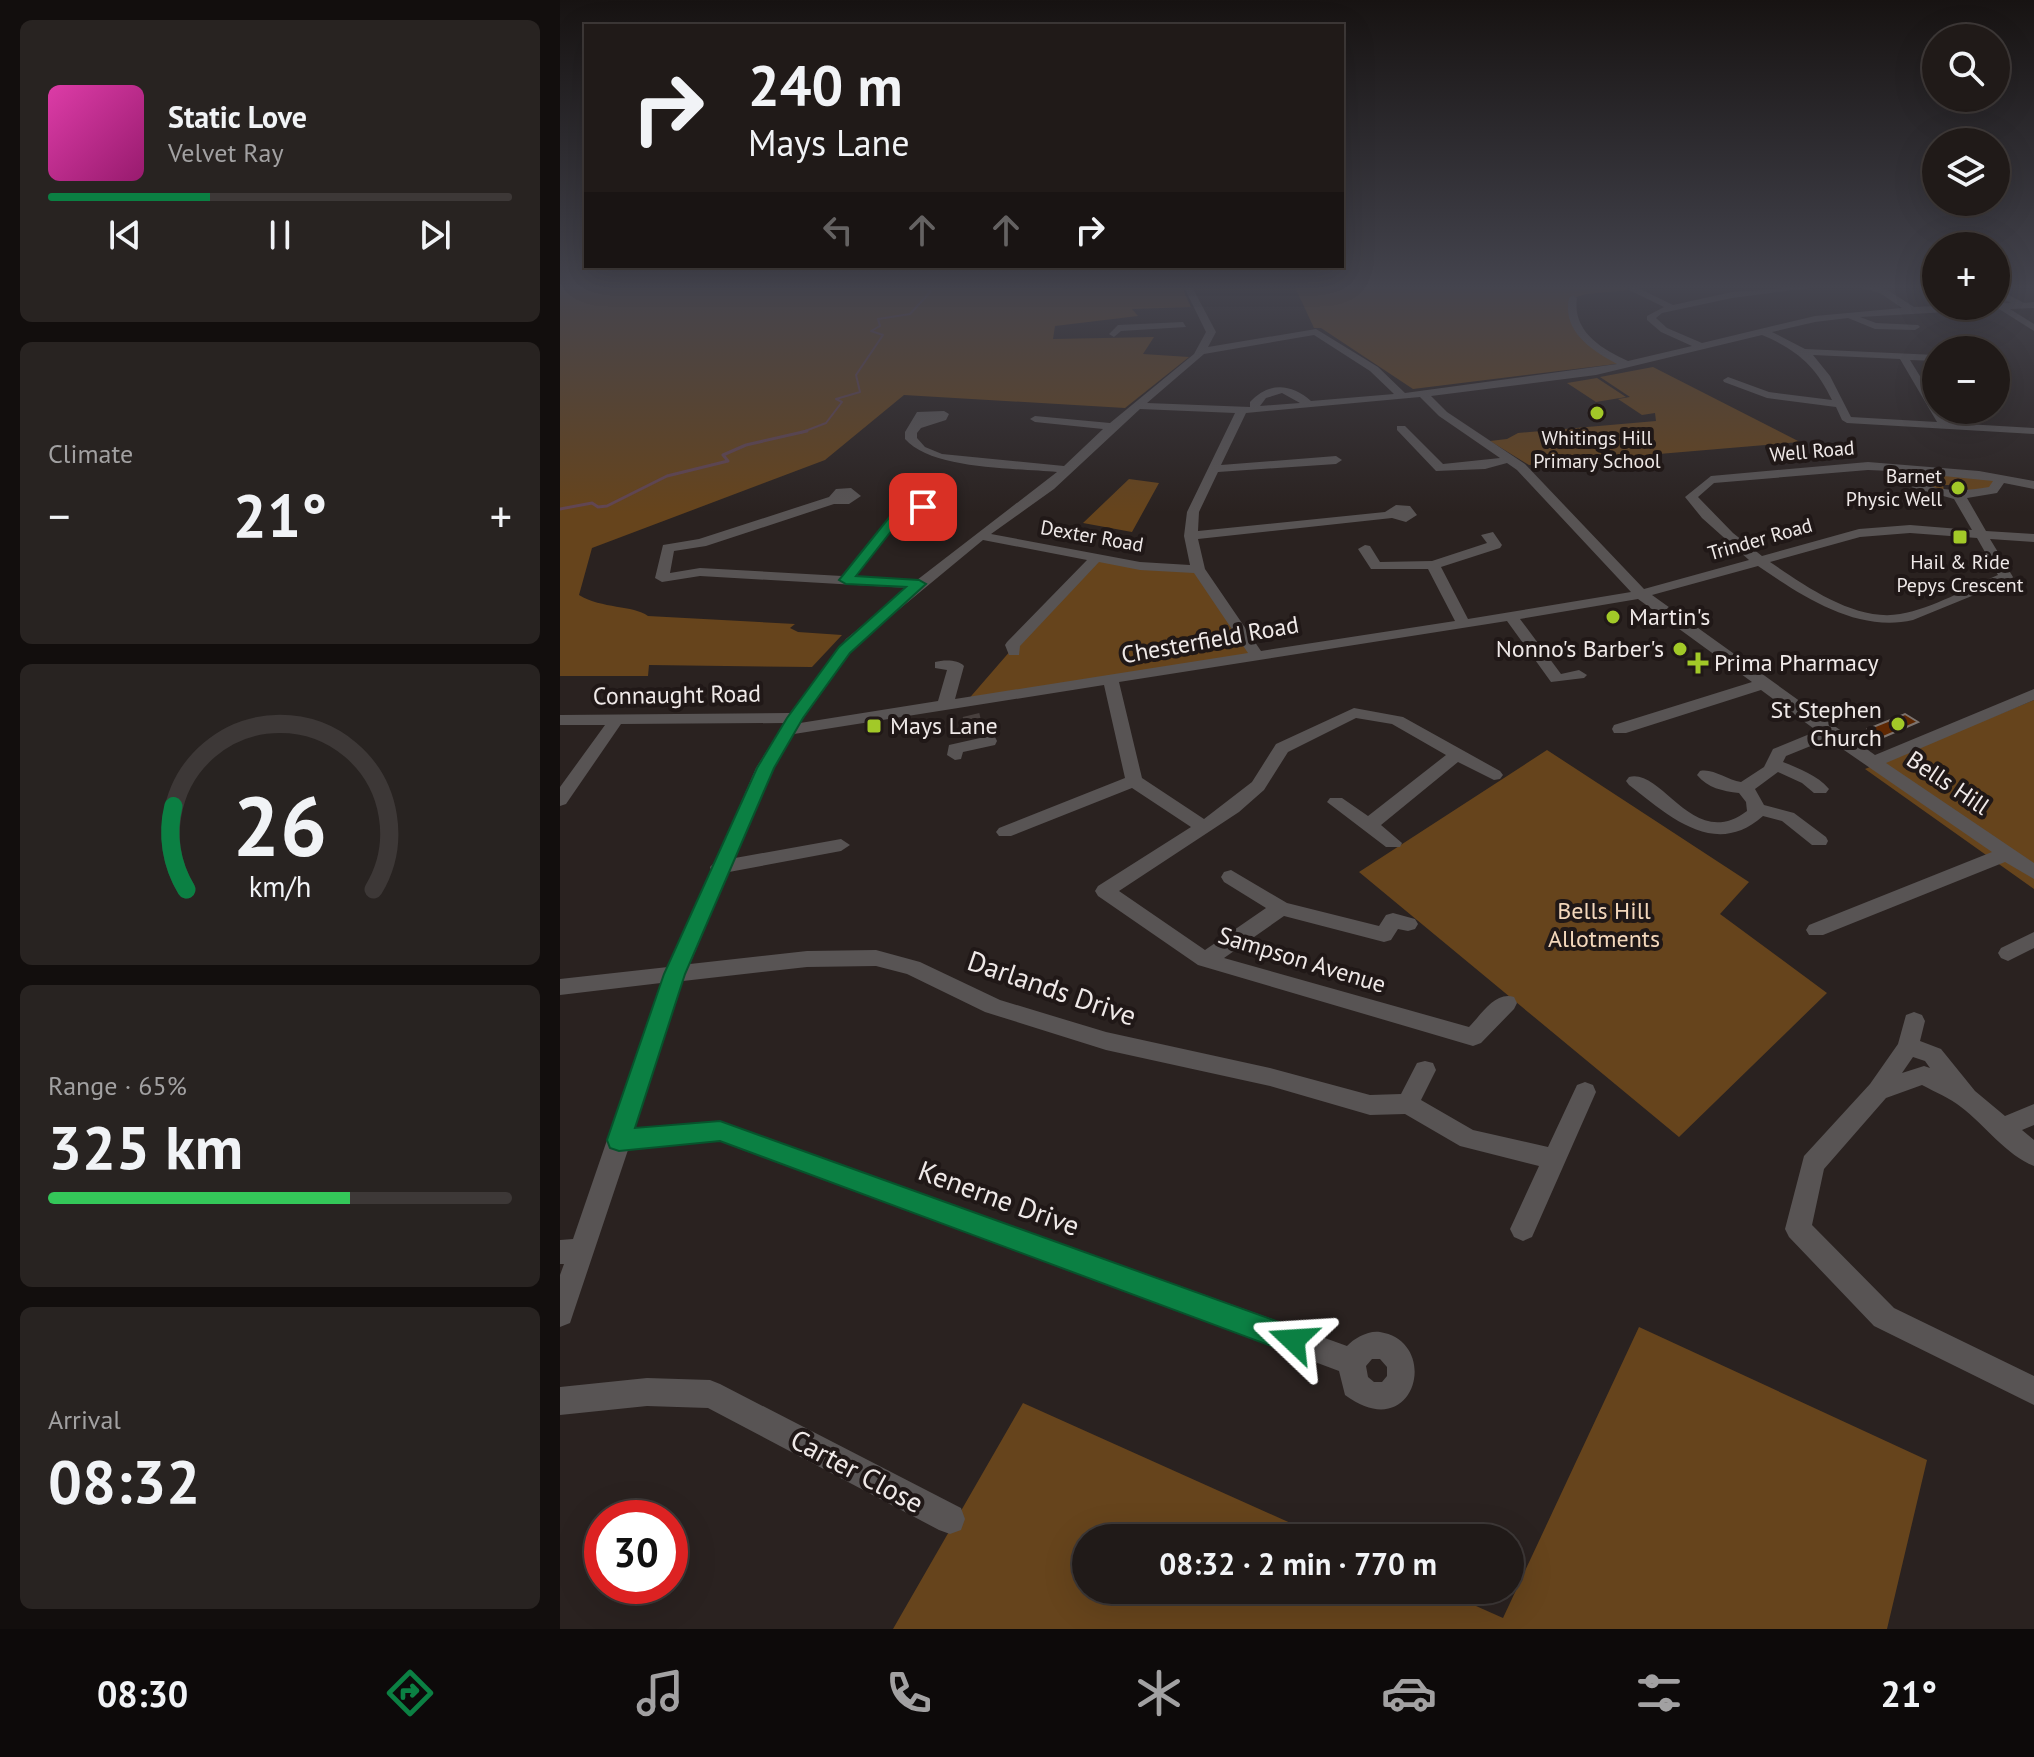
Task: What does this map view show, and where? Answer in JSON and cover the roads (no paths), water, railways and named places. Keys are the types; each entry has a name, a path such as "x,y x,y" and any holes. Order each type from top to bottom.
{"street":[{"path":"560,1314 571,1251 619,1140 675,974 719,867 765,768 791,724 844,650 919,584 1050,486 1112,427 1190,361"},
{"path":"1361,361 1403,396"},
{"path":"1621,361 1628,365"},
{"path":"1137,406 1248,410 1309,406 1423,394 1644,361"},
{"path":"1815,361 1827,376 1847,420 2034,431"},
{"path":"1906,361 1922,387"},
{"path":"1728,380 1775,397 1840,404"},
{"path":"1258,657 1198,569 1191,536 1193,512 1255,402 1274,388 1290,390 1309,406"},
{"name":"Bells Hill","path":"1423,394 1443,414 1528,474 1641,594 1829,732 2034,872"},
{"path":"1035,419 1112,427"},
{"path":"917,426 911,439 934,455 1068,470"},
{"path":"1401,428 1440,468 1485,465 1509,459"},
{"path":"1050,486 1062,484 1083,470 1089,457 1083,453"},
{"path":"1215,469 1336,460"},
{"name":"Well Road","path":"1757,560 1733,542 1692,500 1706,481 1868,466 2034,485"},
{"path":"1895,469 1897,474 1923,488 1959,496 1993,490 2001,479"},
{"path":"1757,560 1848,613 1896,619 2006,577 1959,496"},
{"path":"833,500 701,543 668,548 662,578 700,572 919,584"},
{"path":"846,580 907,502 941,508"},
{"path":"1191,536 1390,515"},
{"name":"Trinder Road","path":"1641,594 1859,533 1910,529 2034,538"},
{"path":"1365,549 1376,566 1433,565 1495,545 1488,535"},
{"name":"Dexter Road","path":"981,536 1140,566 1198,569"},
{"path":"700,572 689,564 688,557 701,543"},
{"path":"1014,652 1012,645 1095,559"},
{"path":"1433,565 1464,624"},
{"name":"Chesterfield Road","path":"791,724 945,706 976,726 1111,681 1512,618 1641,594"},
{"path":"1512,618 1557,679 1579,675"},
{"path":"940,665 956,666 945,706"},
{"path":"1111,681 1134,781 1202,826 1233,808 1258,786 1282,748 1354,713 1397,720 1494,775"},
{"path":"1620,729 1766,683"},
{"path":"1874,762 2034,694"},
{"name":"Connaught Road","path":"560,720 791,724"},
{"path":"560,800 616,720"},
{"path":"955,755 955,749 961,746 976,726"},
{"path":"1706,775 1722,785 1744,788 1771,770 1779,753 1829,732"},
{"path":"1368,825 1405,801 1421,779 1456,755"},
{"path":"1774,764 1808,779 1820,789"},
{"path":"1005,832 1134,781"},
{"path":"1635,781 1709,830 1724,830 1749,820 1758,809"},
{"path":"1744,788 1758,809 1788,817 1819,841"},
{"path":"1336,802 1393,843"},
{"name":"Sampson Avenue","path":"1202,826 1105,891 1205,960 1473,1037 1506,1003"},
{"path":"719,867 841,845"},
{"path":"1816,930 2009,853"},
{"path":"1231,877 1281,908 1384,935 1393,920 1408,924"},
{"path":"1205,960 1281,908"},
{"path":"2008,953 2034,939"},
{"name":"Darlands Drive","path":"560,987 807,959 876,958 913,968 993,1006 1106,1041 1270,1077 1370,1105 1408,1104"},
{"path":"1914,1021 1908,1046 1878,1091 1813,1164 1798,1229 1884,1317 2034,1391"},
{"path":"1908,1046 1933,1055 1967,1098 2034,1155"},
{"path":"1425,1070 1408,1104 1468,1139 1555,1159"},
{"path":"1878,1091 1924,1075 1967,1098"},
{"path":"1523,1229 1585,1092"},
{"path":"2001,1129 2034,1114"},
{"name":"Kenerne Drive","path":"619,1140 720,1131 1352,1362"},
{"name":"Carter Close","path":"560,1401 691,1391 710,1394 950,1519"}],"waterway":[{"path":"803,432 826,423 842,402 836,399 860,392 856,375 865,361"},
{"path":"803,432 807,431"},
{"path":"560,509 592,503 598,507 607,506 667,476 728,461 723,455 746,445 803,432"}],"tunnel":[{"path":"971,715 974,728"}],"place":[{"name":"Whitings Hill Primary School","path":"1597,413"},
{"name":"Barnet Physic Well","path":"1958,488"},
{"name":"Hail & Ride Pepys Crescent","path":"1960,537"},
{"name":"Martin's","path":"1613,617"},
{"name":"Nonno's Barber's","path":"1680,649"},
{"name":"Prima Pharmacy","path":"1698,663"},
{"name":"St Stephen Church","path":"1898,724"},
{"name":"Mays Lane","path":"874,726"}],"park label":[{"name":"Bells Hill Allotments","path":"1604,925"}]}
